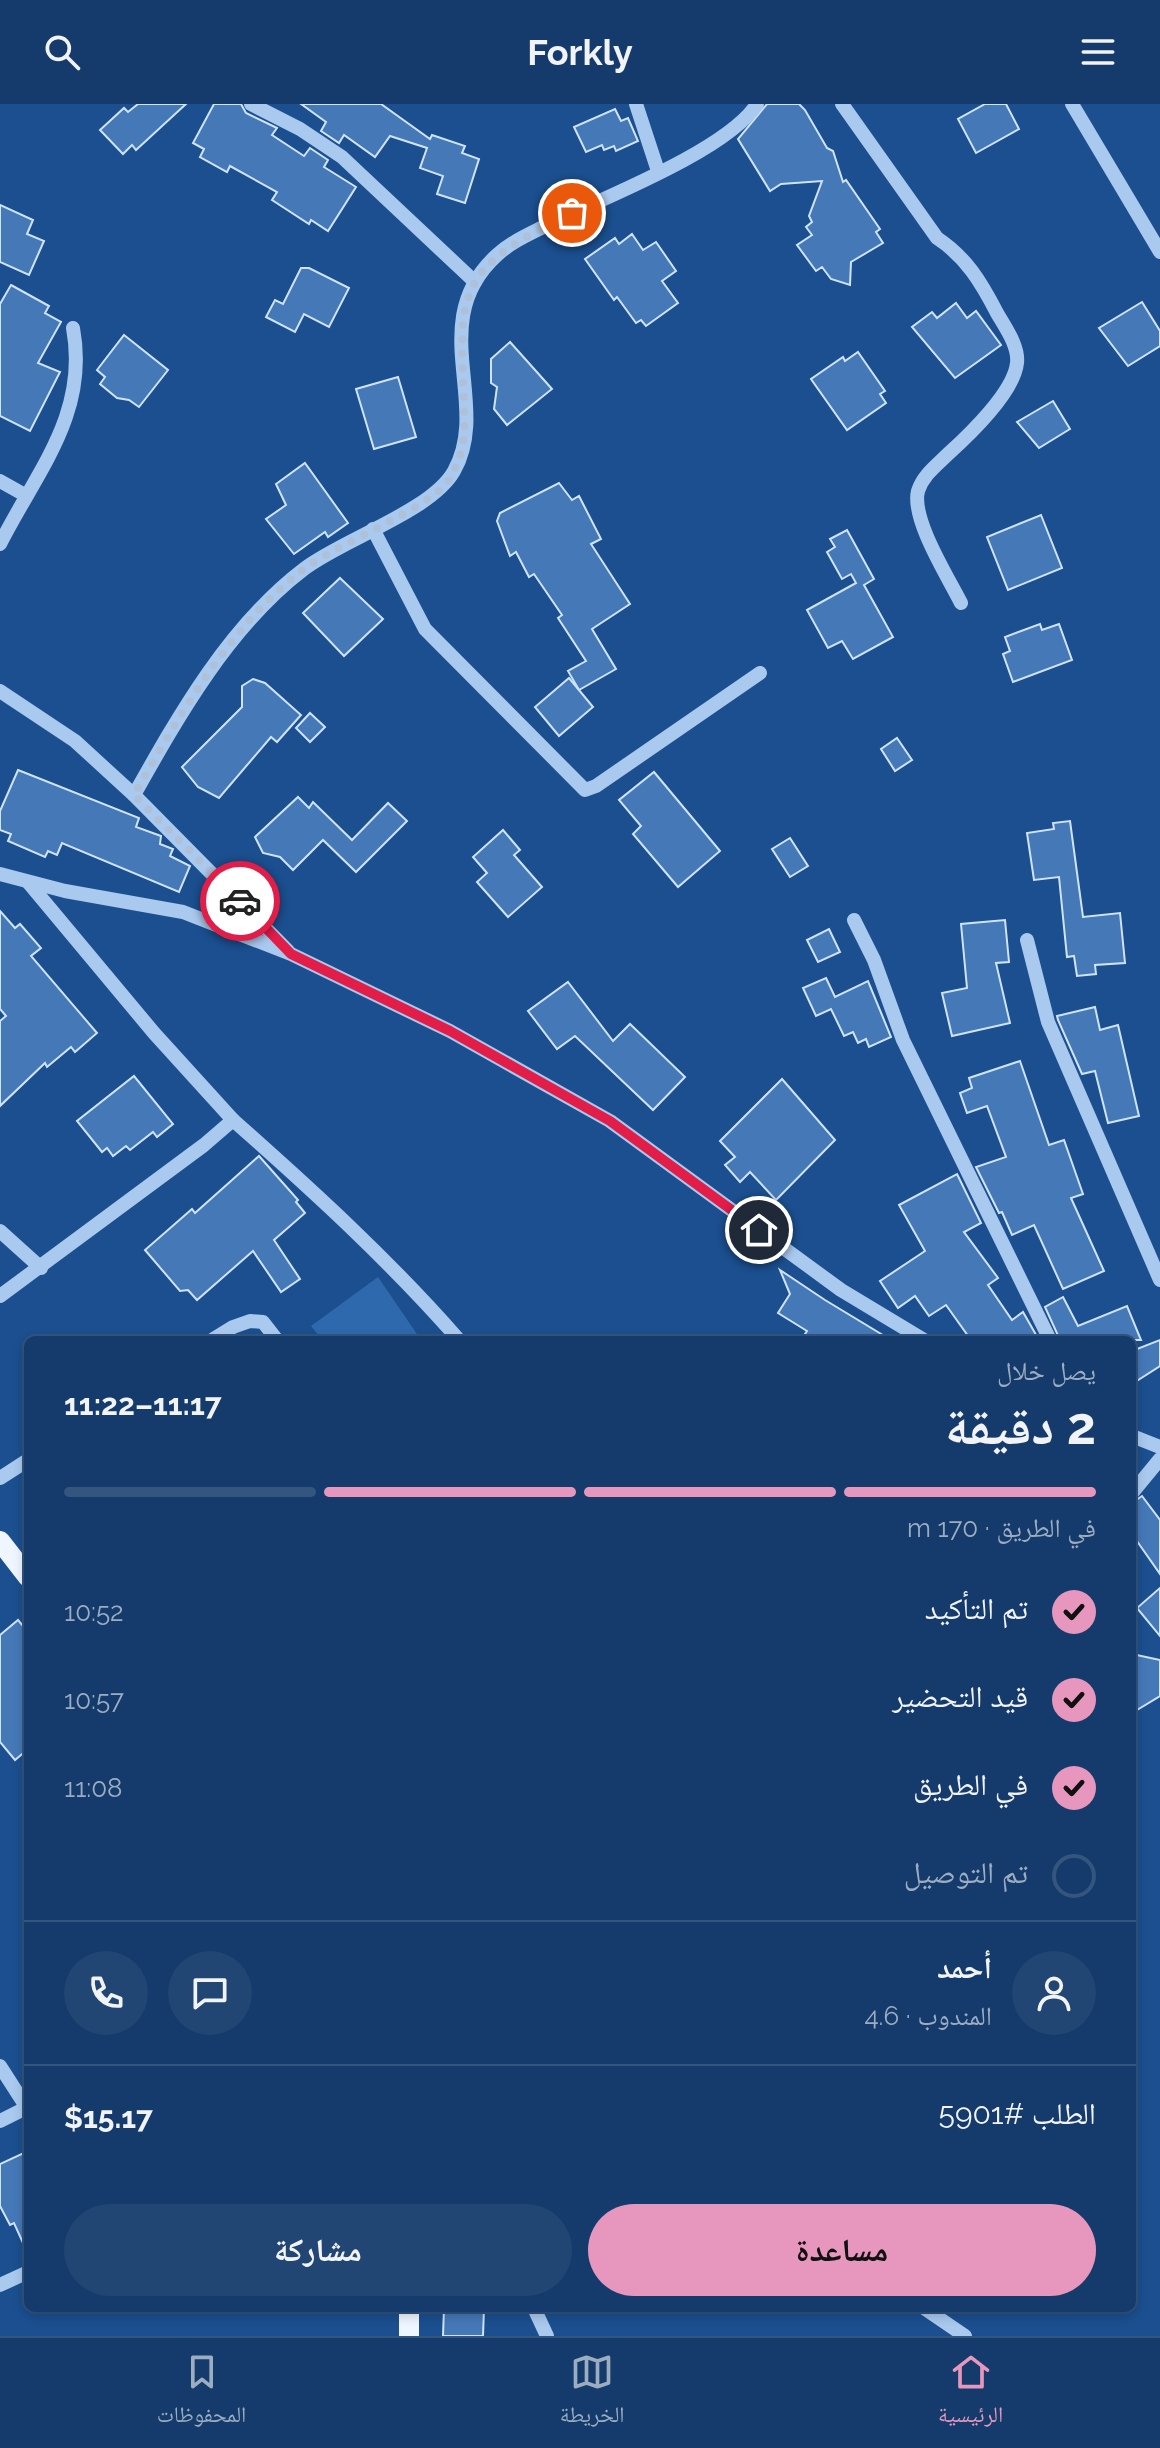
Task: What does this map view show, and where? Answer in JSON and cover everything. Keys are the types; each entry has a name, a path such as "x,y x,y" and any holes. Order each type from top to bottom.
{"main road":[{"path":"0,1541 24,1572"},
{"path":"409,2312 409,2336"}],"street":[{"path":"251,104 300,129 342,157 475,282"},
{"path":"636,104 658,171"},
{"path":"134,795 178,718 267,601 305,568 445,486 465,444 462,320 475,282 497,254 733,129 757,104"},
{"path":"842,104 937,238 959,252 982,283 1012,342 1018,361 1012,380 999,399 962,442 927,474 918,492 917,511 961,603"},
{"path":"1072,104 1160,252"},
{"path":"0,544 64,430 79,358 73,328"},
{"path":"0,481 25,495"},
{"path":"373,529 425,629 585,790 596,786 760,673"},
{"path":"0,691 75,741 134,795 291,954"},
{"path":"0,874 183,912 291,954 450,1031 610,1121 841,1290 917,1336"},
{"path":"28,882 154,1033 233,1120 318,1195 418,1293 456,1336"},
{"path":"854,920 874,960 903,1040 1048,1336"},
{"path":"1027,940 1048,1022 1160,1280"},
{"path":"0,1296 204,1145 233,1120"},
{"path":"0,1231 41,1268"},
{"path":"220,1336 250,1321 263,1322 274,1336"},
{"path":"1136,1438 1160,1447"},
{"path":"1136,1488 1160,1459"},
{"path":"0,1478 24,1463"},
{"path":"0,2066 24,2102"},
{"path":"0,2121 24,2110"},
{"path":"0,2285 24,2274"},
{"path":"536,2312 547,2336"},
{"path":"930,2312 965,2336"}],"shaded area":[{"path":"378,1277 418,1336 319,1336 311,1326"}],"building":[{"path":"138,104 186,104 136,150 132,145 123,154 100,130 124,108 128,112"},
{"path":"214,104 241,104 246,113 277,128 272,135 304,156 310,148 328,160 324,167 356,187 328,231 311,220 309,224 272,200 277,192 230,166 227,172 200,157 204,149 193,143"},
{"path":"301,104 381,104 430,139 432,135 465,146 462,153 479,159 465,203 437,194 443,176 420,168 427,148 390,136 375,157 344,135 339,143 321,131 326,122"},
{"path":"767,104 799,104 805,110 827,148 833,151 843,182 846,180 880,229 876,232 883,243 851,262 850,285 831,279 822,267 816,271 797,245 812,235 806,227 812,222 809,216 822,181 781,184 770,191 738,139"},
{"path":"985,104 1006,104 1019,129 976,153 958,119"},
{"path":"615,109 621,121 628,118 638,141 616,151 614,146 604,150 602,145 586,152 574,127"},
{"path":"0,205 33,220 27,234 44,241 29,275 0,262"},
{"path":"632,234 643,250 656,242 676,271 662,281 678,303 646,326 641,320 636,323 617,297 614,300 585,259 615,238 619,244"},
{"path":"301,268 309,268 349,288 329,327 304,314 295,332 266,317 275,300 283,304"},
{"path":"11,285 49,306 45,313 61,322 38,363 60,372 30,431 0,416 0,304"},
{"path":"1142,302 1160,331 1160,346 1128,366 1099,328"},
{"path":"956,303 967,318 976,311 1001,345 955,378 912,327 932,312 937,318"},
{"path":"124,335 168,370 139,407 129,400 117,398 100,384 105,377 97,370"},
{"path":"510,342 552,389 507,425 494,409 497,387 491,383 491,359"},
{"path":"858,352 885,391 880,394 886,403 847,430 811,379 843,357 845,361"},
{"path":"398,377 416,437 374,449 356,389"},
{"path":"1053,401 1070,429 1039,448 1017,422"},
{"path":"305,463 348,523 328,537 325,532 294,554 266,519 286,505 276,484"},
{"path":"559,483 572,500 579,496 601,539 591,544 630,604 592,629 616,669 579,690 568,671 586,661 558,618 562,615 534,574 529,577 516,552 510,556 497,521 500,513"},
{"path":"1041,515 1062,568 1008,590 987,537"},
{"path":"847,530 874,579 864,585 893,637 853,659 842,641 828,648 807,610 856,583 851,574 842,579 827,552 835,547 830,539"},
{"path":"340,578 383,619 344,656 303,613"},
{"path":"1040,624 1042,630 1059,624 1072,660 1013,682 1003,654 1010,651 1005,637"},
{"path":"569,678 593,707 559,736 535,707"},
{"path":"253,679 265,683 301,715 277,742 271,737 219,798 198,787 182,767 242,707 242,686"},
{"path":"310,713 325,727 310,742 296,728"},
{"path":"897,738 912,760 895,771 881,749"},
{"path":"18,770 139,818 136,827 161,836 160,844 173,849 170,856 190,866 179,892 62,843 57,855 48,851 45,857 8,841 11,834 0,830 0,811"},
{"path":"654,772 720,851 678,887 633,834 641,826 619,800"},
{"path":"298,797 309,808 313,802 352,840 388,803 407,821 356,872 323,840 293,870 280,857 263,853 255,837"},
{"path":"1070,821 1083,917 1120,913 1125,963 1095,965 1096,974 1077,976 1074,956 1067,957 1059,877 1034,880 1027,833 1054,829 1053,823"},
{"path":"503,830 520,850 514,855 542,887 508,917 477,882 487,873 473,857"},
{"path":"790,838 808,866 790,877 772,849"},
{"path":"0,911 15,928 20,924 41,948 31,956 97,1033 75,1052 71,1047 47,1067 45,1063 0,1106 0,1021 6,1016 0,1009"},
{"path":"1005,920 1009,962 996,963 1010,1023 952,1036 942,993 967,988 961,924"},
{"path":"829,929 840,952 818,962 807,940"},
{"path":"826,978 835,997 868,981 891,1037 869,1047 866,1039 858,1043 853,1032 844,1036 831,1009 816,1016 803,988"},
{"path":"568,982 613,1041 630,1024 685,1077 653,1110 575,1036 557,1049 528,1011"},
{"path":"1095,1007 1100,1030 1118,1025 1139,1116 1108,1123 1095,1071 1082,1074 1058,1020 1057,1016"},
{"path":"1020,1061 1049,1145 1064,1140 1083,1194 1071,1198 1104,1271 1063,1289 1034,1225 1012,1235 1002,1212 999,1213 976,1167 1006,1157 987,1106 967,1113 960,1093 972,1088 969,1078"},
{"path":"134,1076 173,1124 157,1137 153,1132 130,1150 126,1146 113,1156 107,1148 102,1152 77,1121"},
{"path":"782,1079 835,1140 776,1200 750,1172 740,1182 725,1165 735,1157 720,1141"},
{"path":"259,1156 298,1200 296,1202 305,1213 274,1240 300,1279 281,1292 253,1251 197,1300 188,1290 180,1291 145,1250 192,1209 195,1213"},
{"path":"957,1174 981,1223 964,1232 998,1278 988,1285 1012,1320 1023,1312 1037,1336 968,1336 946,1305 929,1316 915,1296 898,1308 880,1281 925,1251 899,1205"},
{"path":"780,1270 884,1336 804,1336 807,1331 778,1313 790,1294"},
{"path":"1063,1297 1078,1326 1127,1306 1141,1340 1136,1340 1136,1336 1058,1336 1045,1307"},
{"path":"1160,1340 1160,1366 1136,1381 1136,1349"},
{"path":"1142,1496 1160,1520 1160,1574 1136,1540 1136,1500"},
{"path":"1160,1588 1160,1636 1137,1608"},
{"path":"18,1620 24,1627 24,1752 15,1760 0,1742 0,1635"},
{"path":"1136,1655 1160,1660 1160,1696 1136,1711"},
{"path":"24,2153 24,2245 14,2223 10,2225 0,2206 0,2164"},
{"path":"444,2312 484,2312 483,2336 443,2336"}],"way so far":[{"path":"240,901 134,795 178,718 231,644 267,601 305,568 445,486 465,444 460,339 470,290 497,254 572,213"}],"route":[{"path":"240,901 291,954 450,1031 610,1121 759,1230"}]}
